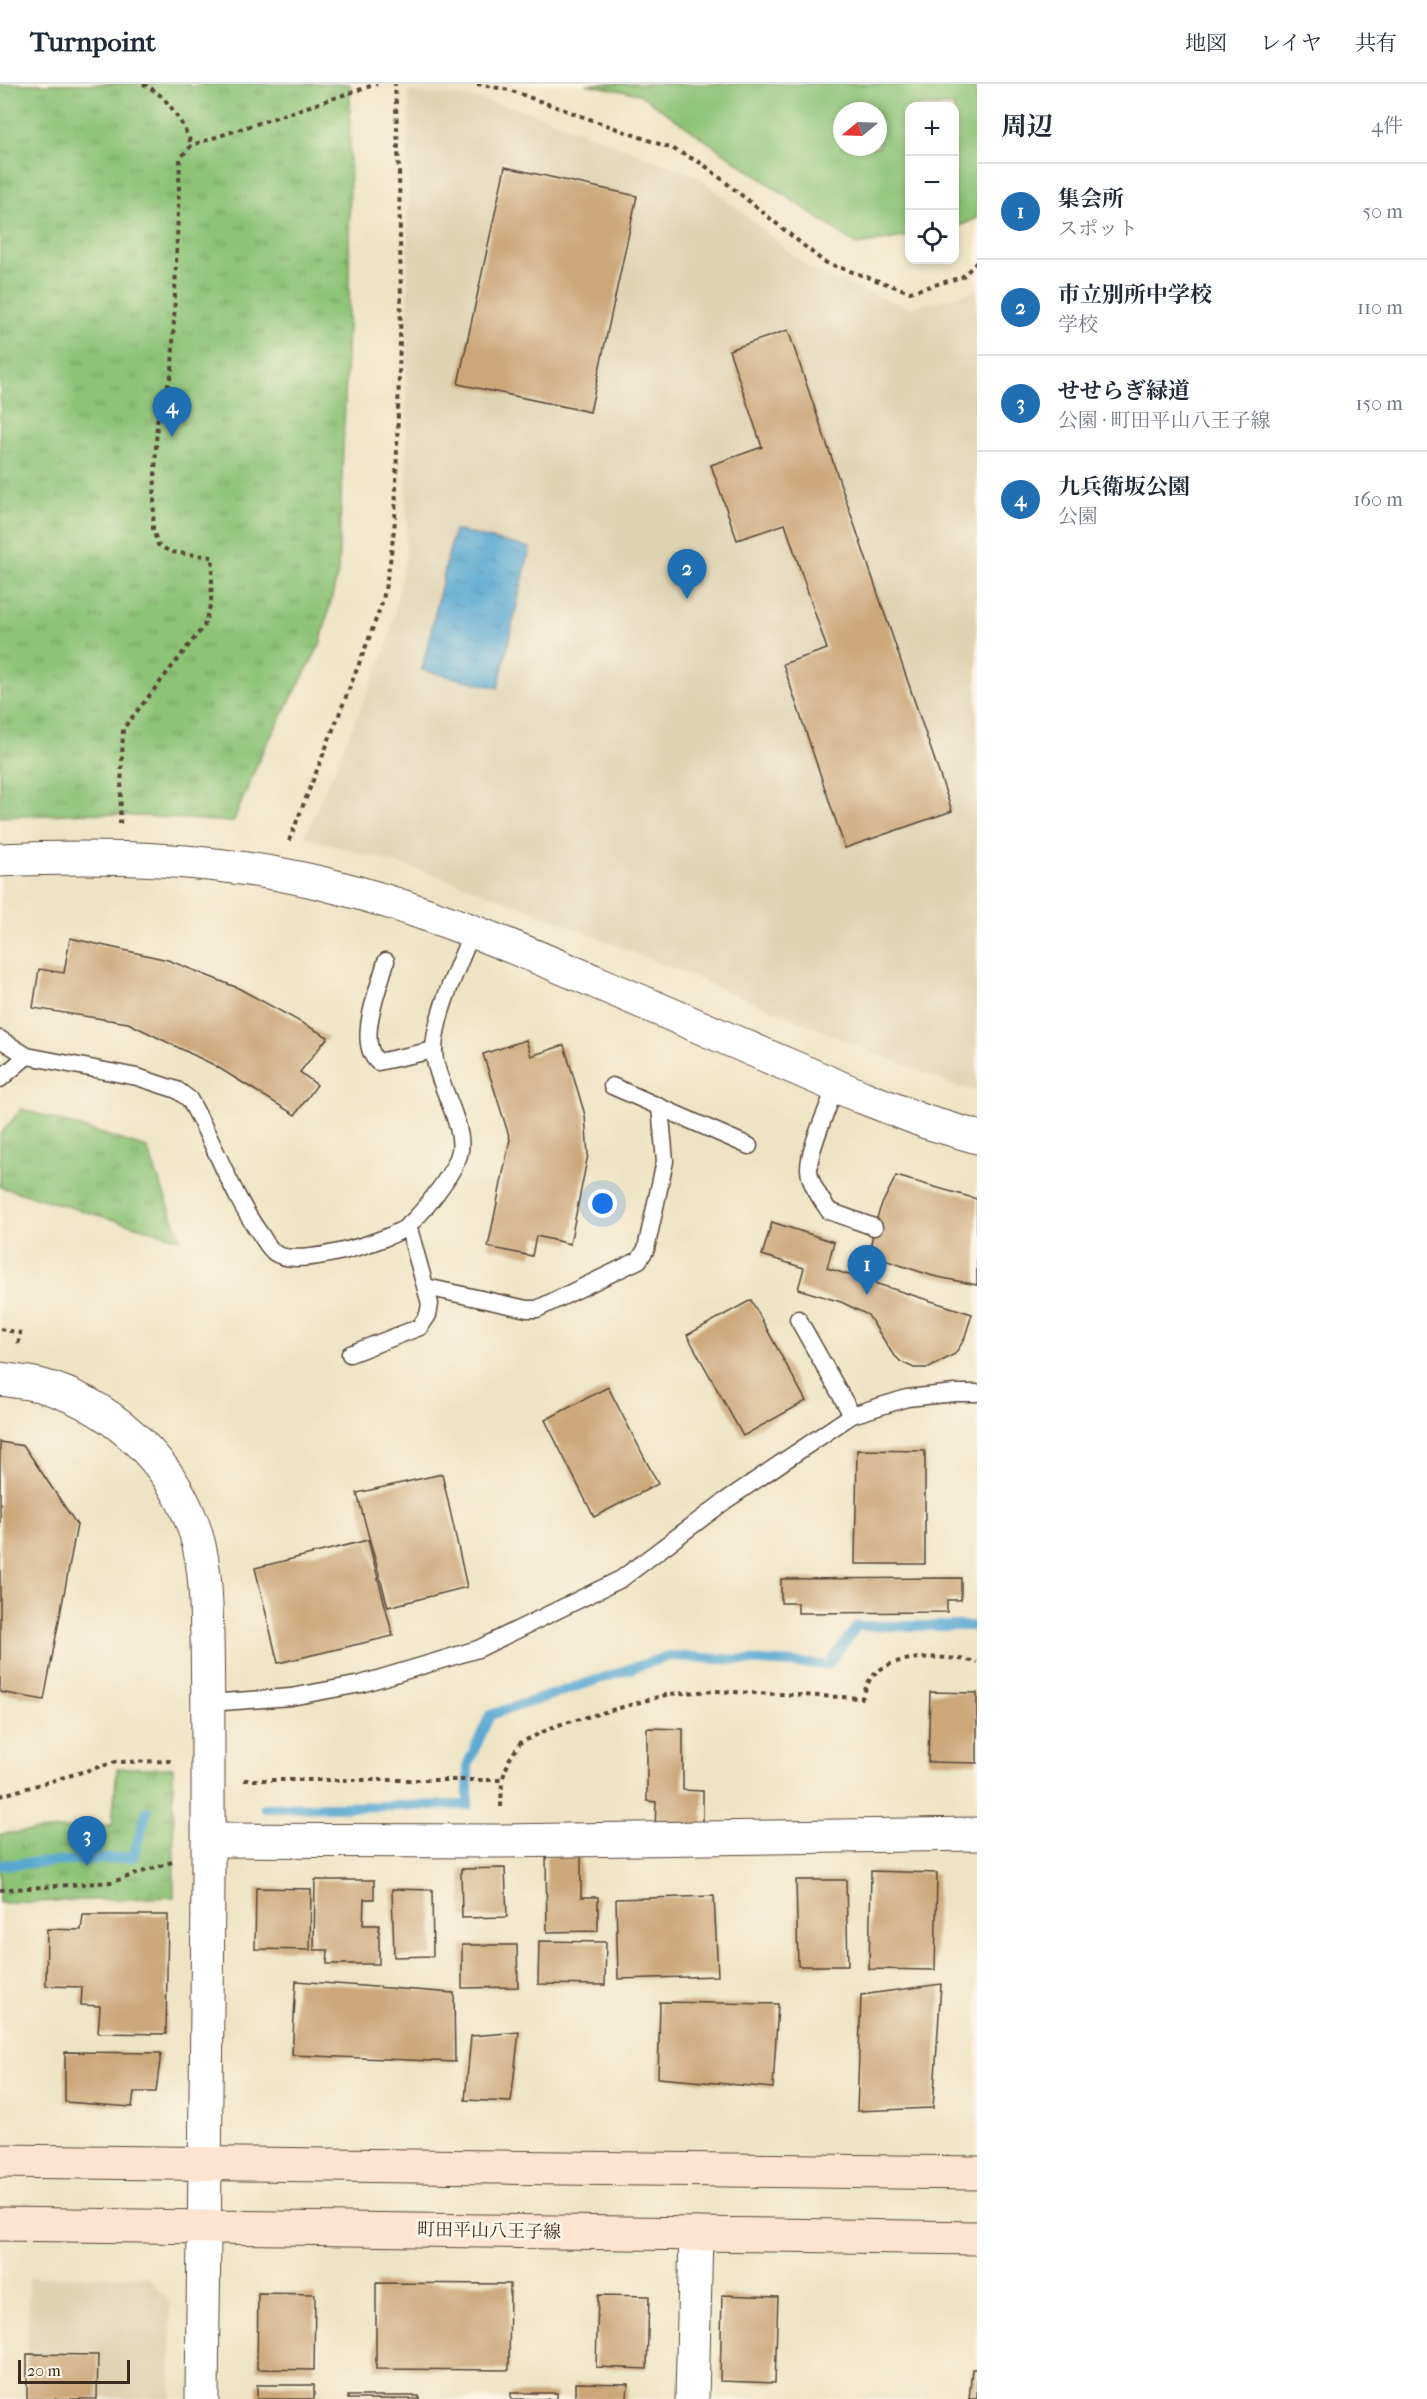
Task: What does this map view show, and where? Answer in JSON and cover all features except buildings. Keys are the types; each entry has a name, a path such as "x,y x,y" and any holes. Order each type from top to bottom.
{"main road":[{"path":"0,2161 977,2173"},
{"name":"町田平山八王子線","path":"0,2224 977,2238"}],"street":[{"path":"0,860 119,857 189,862 324,884 442,918 473,930 836,1086 926,1122 977,1137"},
{"path":"9,1365 40,1385 80,1400 103,1413 136,1438 163,1468 192,1520 199,1546 206,1586 209,1703 202,2399"},
{"path":"209,1840 500,1841 977,1834"},
{"path":"692,2399 696,2234"}],"lane":[{"path":"0,1039 27,1056 137,1077 177,1090 189,1099 249,1218 276,1254 294,1258 334,1252 385,1237 408,1226 442,1185 460,1154 460,1139 436,1066 434,1050 438,1025 473,930"},
{"path":"387,961 371,1018 368,1048 378,1062 434,1050"},
{"path":"0,1079 27,1056"},
{"path":"612,1086 749,1146"},
{"path":"836,1086 809,1168 812,1180 829,1210 874,1227"},
{"path":"426,1287 527,1309 537,1309 639,1260 646,1249 665,1161 660,1107"},
{"path":"350,1354 420,1327 428,1315 430,1304 408,1226"},
{"path":"798,1319 852,1416"},
{"path":"209,1703 291,1697 361,1684 478,1649 621,1579 725,1501 852,1416 907,1398 977,1393"}],"path":[{"path":"143,84 157,92 181,121 192,145"},
{"path":"120,825 123,729 204,626 211,603 213,557 171,552 158,545 153,529 157,421 172,372 180,158 192,145 377,84"},
{"path":"289,842 376,621 383,600 390,562 395,521 401,302 399,172 394,84"},
{"path":"477,84 509,90 672,149 703,164 824,261 910,292 962,277 977,262"},
{"path":"0,1329 20,1333 9,1365"},
{"path":"236,1780 327,1778 502,1780 510,1758 520,1743 555,1726 669,1694 714,1690 861,1698 871,1677 886,1665 929,1657 954,1657 977,1662"},
{"path":"0,1796 116,1762 178,1761"},
{"path":"0,1890 111,1882 162,1867 178,1859"}],"shaded area":[{"path":"409,92 468,97 527,111 699,177 811,270 909,308 972,292 977,286 977,1091 955,1086 529,909 436,875 305,837 388,644 406,554"},
{"path":"147,2276 170,2303 171,2399 27,2399 29,2277"}],"green space":[{"path":"0,84 188,84 191,87 202,84 350,84 349,302 338,572 320,645 262,753 233,822 90,813 0,817"},
{"path":"585,84 977,84 977,218 959,226 959,102 905,102 905,237 857,245 639,94"},
{"path":"22,1109 147,1148 181,1239 0,1187 0,1134"},
{"path":"117,1768 173,1768 174,1897 0,1903 0,1834 112,1825"}],"water":[{"path":"454,530 530,548 498,688 422,670"}],"waterway":[{"path":"265,1808 468,1805 468,1764 490,1715 669,1656 828,1665 857,1626 977,1626"},
{"path":"0,1865 133,1857 147,1811"}],"place":[{"name":"九兵衛坂公園","path":"172,437"},
{"name":"市立別所中学校","path":"687,599"},
{"name":"集会所","path":"867,1295"},
{"name":"せせらぎ緑道","path":"87,1866"}]}
